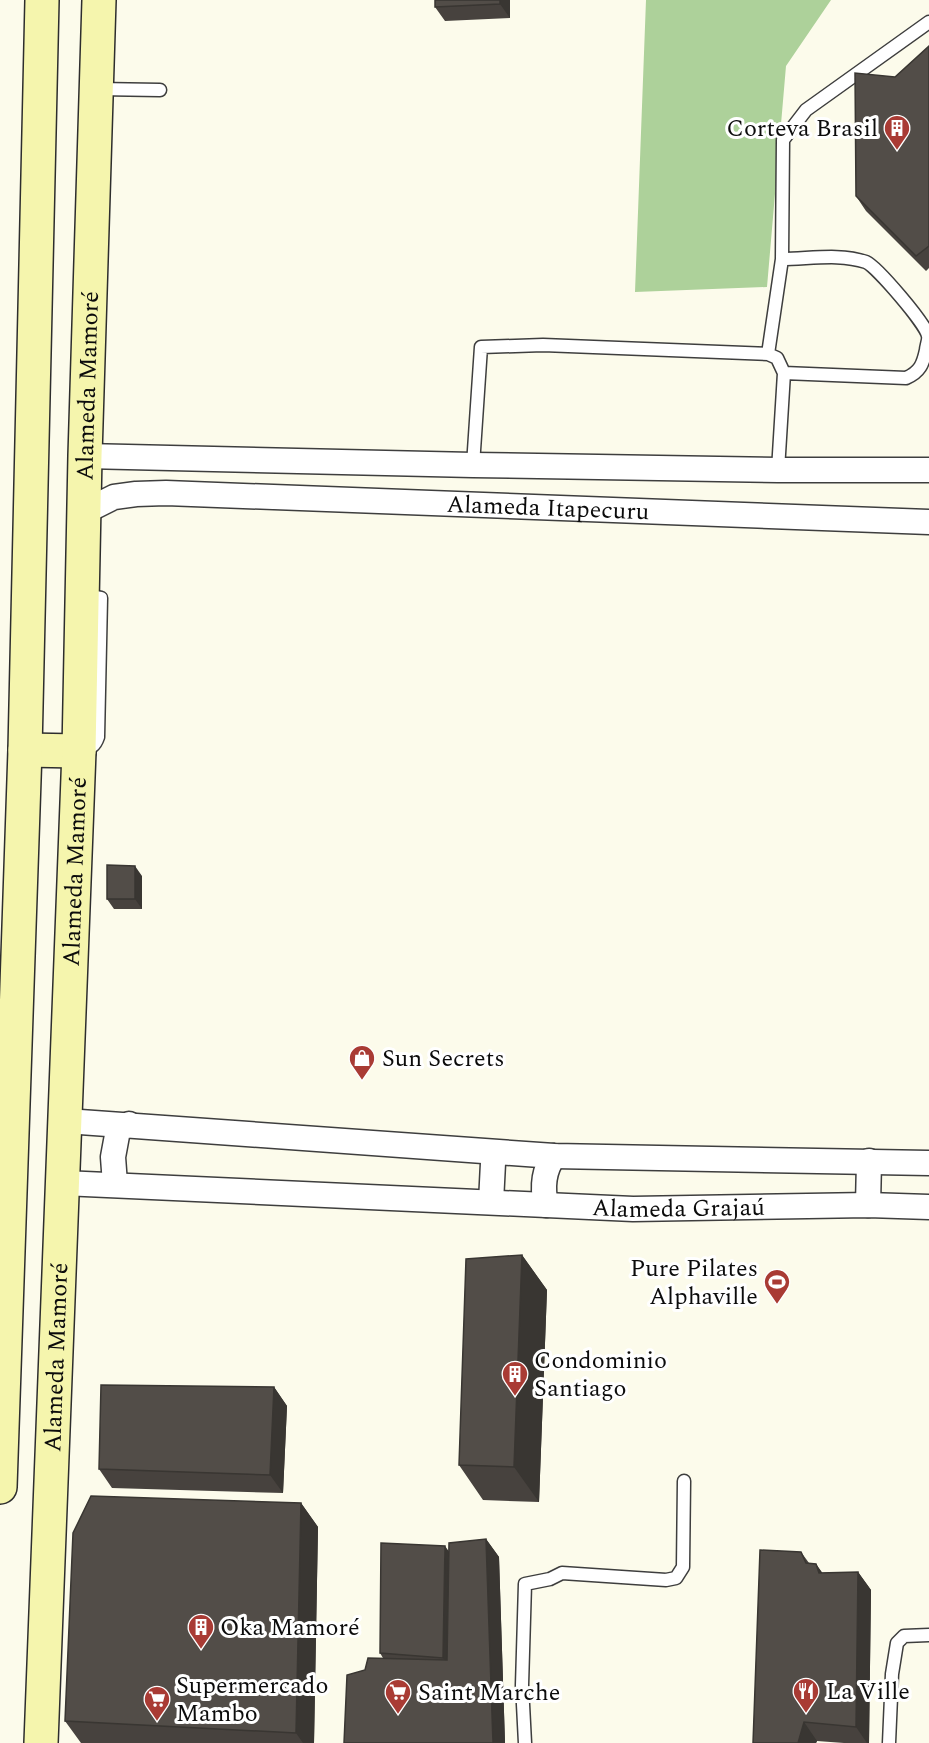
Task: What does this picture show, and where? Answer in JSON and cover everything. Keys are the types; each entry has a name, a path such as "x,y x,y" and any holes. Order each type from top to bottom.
{"main road":[{"path":"0,1487 25,750 42,0"},
{"name":"Alameda Mamoré","path":"41,1743 79,751 85,456 99,0"},
{"path":"25,750 79,751"}],"street":[{"name":"Alameda Itapecuru","path":"85,456 473,465 929,470"},
{"path":"166,493 170,459"},
{"name":"Alameda Itapecuru","path":"84,512 114,497 166,493 929,522"},
{"name":"Alameda Grajaú","path":"66,1122 129,1124 554,1156 929,1163"},
{"path":"116,1184 113,1157 118,1130 129,1124"},
{"path":"491,1202 496,1153"},
{"path":"546,1205 545,1172 554,1156"},
{"path":"868,1205 870,1161"},
{"name":"Alameda Grajaú","path":"63,1183 633,1209 868,1205 929,1207"}],"lane":[{"path":"768,354 782,259 783,140 806,110 929,22"},
{"path":"97,89 160,90"},
{"path":"782,259 847,258 868,263 882,275 919,320 928,336 923,362 917,373 906,378 784,373"},
{"path":"473,465 481,347 555,345 768,354 777,358 784,373 778,470"},
{"path":"525,1743 522,1685 525,1584 562,1574 666,1580 676,1578 683,1567 684,1481"},
{"path":"889,1743 892,1674 897,1643 904,1636 929,1635"}],"green space":[{"path":"646,0 831,0 786,66 767,287 635,292"}],"building":[{"path":"435,0 500,0 500,4 435,7"},
{"name":"Corteva Brasil","path":"929,46 929,246 916,256 856,196 855,73 895,77"},
{"path":"107,865 135,866 135,899 107,899"},
{"path":"522,1255 514,1467 459,1465 466,1259"},
{"path":"101,1385 274,1387 270,1475 99,1469"},
{"name":"Oka Mamoré","path":"91,1496 301,1503 296,1733 65,1721 73,1533"},
{"path":"486,1539 493,1743 344,1743 347,1675 365,1670 368,1658 447,1660 449,1543"},
{"path":"381,1543 445,1546 443,1658 380,1653"},
{"path":"760,1550 801,1552 806,1563 816,1564 819,1573 858,1572 856,1727 804,1722 798,1743 753,1743"}],"place":[{"name":"Corteva Brasil","path":"897,151"},
{"name":"Sun Secrets","path":"362,1081"},
{"name":"Pure Pilates Alphaville","path":"777,1305"},
{"name":"Condominio Santiago","path":"515,1397"},
{"name":"Oka Mamoré","path":"201,1650"},
{"name":"La Ville","path":"806,1714"},
{"name":"Saint Marche","path":"398,1715"},
{"name":"Supermercado Mambo","path":"157,1722"}]}
